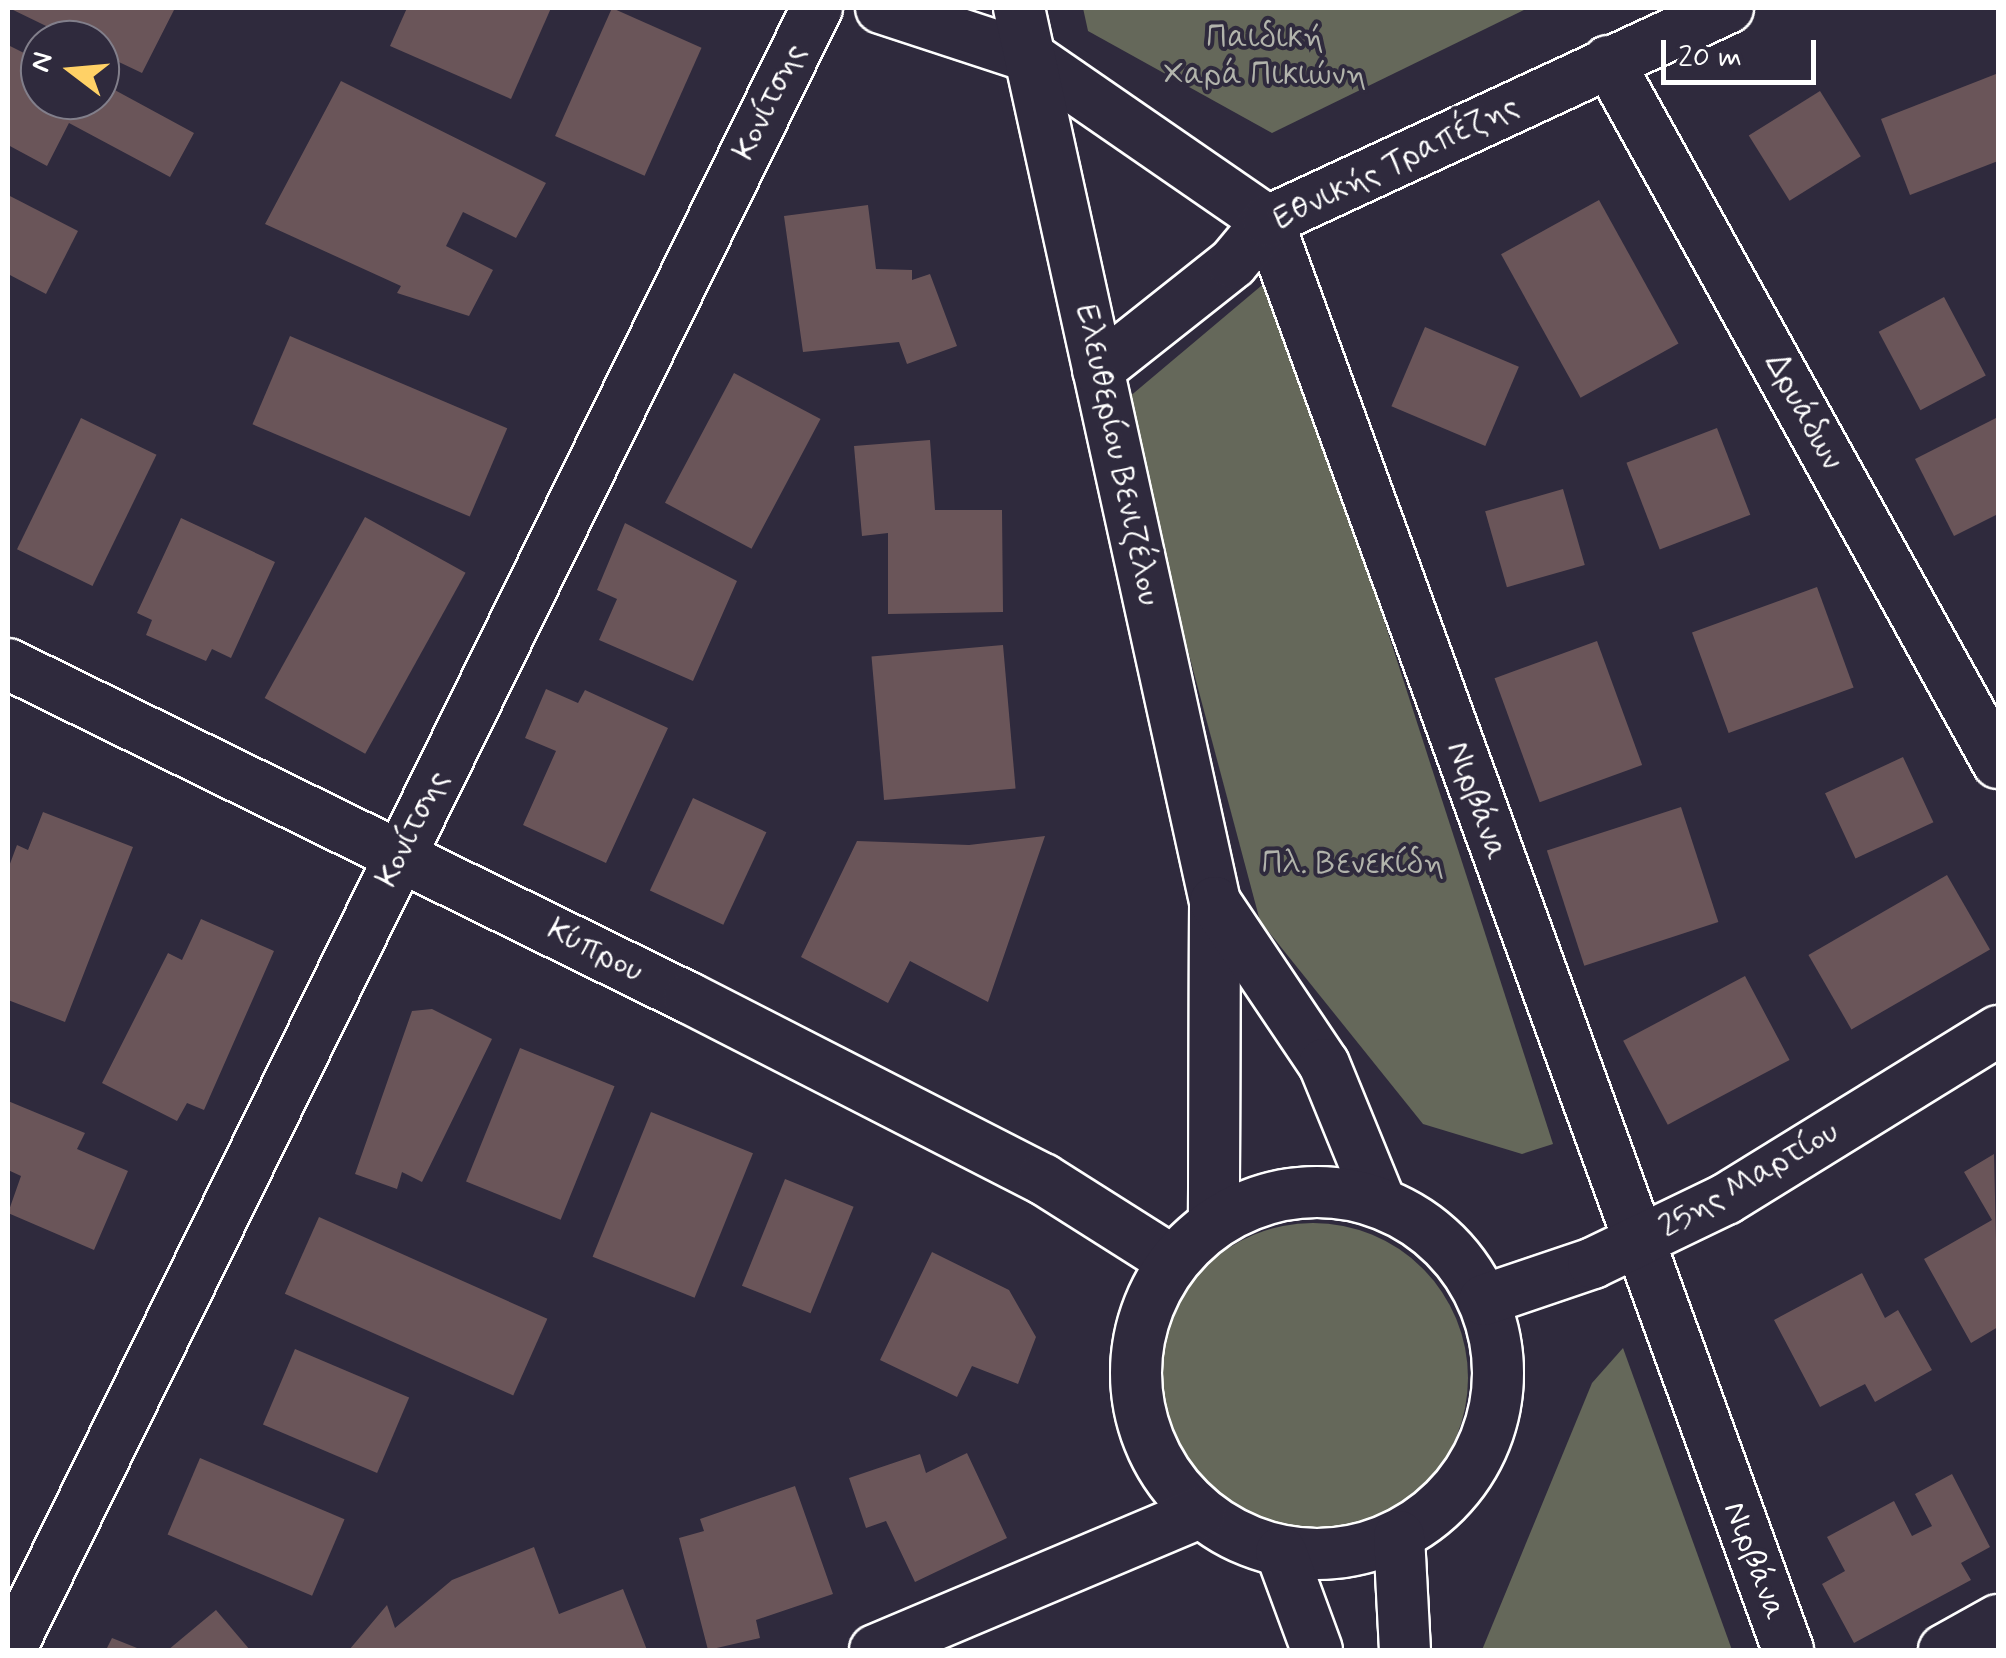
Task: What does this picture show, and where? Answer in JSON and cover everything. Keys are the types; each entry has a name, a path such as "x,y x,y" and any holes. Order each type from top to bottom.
{"street":[{"name":"Κονίτσης","path":"10,1650 817,8"},
{"path":"881,8 1030,57 1268,221"},
{"name":"Ελευθερίου Βενιζέλου","path":"1019,8 1214,902 1214,1222"},
{"name":"Εθνικής Τραπέζης","path":"1098,370 1233,263 1268,221 1728,8"},
{"name":"Δρυάδων","path":"1608,61 1998,764"},
{"name":"Νιρβάνα","path":"1268,221 1635,1245 1788,1650"},
{"name":"Κύπρου","path":"8,664 401,854 1042,1179 1171,1260"},
{"name":"Ελευθερίου Βενιζέλου","path":"1214,902 1324,1064 1380,1202"},
{"name":"25ης Μαρτίου","path":"1484,1300 1635,1245 1998,1030"},
{"path":"1294,1192 1380,1202 1423,1224 1484,1300 1499,1377 1480,1453 1432,1514 1399,1536 1342,1554 1281,1552 1200,1512 1167,1477 1135,1385 1138,1337 1171,1260 1214,1222 1294,1192"},
{"path":"875,1650 1200,1512"},
{"path":"1399,1536 1406,1650"},
{"path":"1281,1552 1317,1650"},
{"path":"1944,1650 1998,1620"}],"green space":[{"name":"Παιδική Χαρά Πικιώνη","path":"1083,8 1528,8 1272,133 1088,31"},
{"name":"Πλ. Βενεκίδη","path":"1273,276 1553,1144 1522,1154 1423,1124 1260,921 1122,403"},
{"path":"1313,1223 1343,1226 1372,1235 1423,1268 1456,1319 1465,1348 1465,1408 1456,1437 1423,1488 1372,1521 1343,1530 1313,1533 1283,1530 1254,1521 1203,1488 1170,1437 1161,1408 1158,1378 1161,1348 1170,1319 1203,1268 1254,1235 1283,1226"},
{"path":"1623,1348 1732,1650 1482,1650 1592,1383"}],"building":[{"path":"9,8 175,8 142,73 120,63 120,20 34,20"},
{"path":"407,8 551,8 511,99 390,46"},
{"path":"612,8 702,48 645,176 555,136"},
{"path":"8,45 20,51 20,120 120,120 120,93 194,133 170,177 69,123 47,166 8,145"},
{"path":"1996,74 1998,161 1910,195 1881,119"},
{"path":"341,81 546,183 516,238 463,212 446,246 493,270 469,316 397,293 401,286 265,224"},
{"path":"1820,91 1861,156 1790,201 1749,136"},
{"path":"8,195 78,231 46,294 8,274"},
{"path":"1599,200 1679,343 1581,398 1501,254"},
{"path":"868,205 876,269 912,270 912,280 930,274 957,346 907,364 899,342 803,352 784,216"},
{"path":"1944,297 1986,376 1920,410 1879,332"},
{"path":"1425,327 1519,367 1485,446 1391,406"},
{"path":"290,336 507,428 470,517 252,424"},
{"path":"734,373 821,419 752,549 665,503"},
{"path":"1998,417 1998,514 1954,536 1915,459"},
{"path":"81,418 156,455 92,586 17,549"},
{"path":"1717,428 1750,515 1660,550 1626,463"},
{"path":"930,440 935,510 1002,510 1003,612 888,614 888,533 862,536 854,446"},
{"path":"1563,489 1585,565 1507,587 1485,511"},
{"path":"365,517 466,573 365,754 265,698"},
{"path":"181,518 275,562 231,658 212,649 206,661 146,635 152,620 137,613"},
{"path":"625,523 737,581 693,681 599,640 617,599 597,590"},
{"path":"1817,587 1854,688 1729,733 1692,632"},
{"path":"1597,641 1642,765 1540,802 1495,678"},
{"path":"1003,645 1016,788 884,800 872,657"},
{"path":"546,689 578,703 585,690 668,728 606,863 523,825 556,751 525,738"},
{"path":"1903,757 1933,822 1855,859 1825,793"},
{"path":"693,798 766,832 723,925 650,890"},
{"path":"1681,807 1718,922 1584,966 1547,851"},
{"path":"43,812 133,847 65,1022 8,1000 8,869 17,845 28,850"},
{"path":"1045,836 988,1002 910,961 888,1003 801,957 857,841 969,845"},
{"path":"1947,875 1990,949 1851,1029 1808,955"},
{"path":"201,919 274,951 204,1110 187,1103 177,1121 102,1083 168,953 182,960"},
{"path":"1745,976 1790,1060 1668,1125 1623,1041"},
{"path":"432,1009 492,1039 422,1182 402,1172 397,1189 355,1174 412,1011"},
{"path":"520,1048 615,1086 561,1220 466,1182"},
{"path":"8,1101 85,1133 77,1149 128,1171 94,1250 8,1213 21,1176 8,1170"},
{"path":"651,1112 753,1153 695,1298 593,1257"},
{"path":"1994,1154 1998,1327 1971,1343 1924,1259 1992,1220 1964,1172"},
{"path":"785,1179 854,1207 811,1313 742,1286"},
{"path":"319,1217 547,1319 513,1395 285,1294"},
{"path":"932,1252 1009,1290 1036,1337 1018,1384 972,1366 957,1397 880,1360"},
{"path":"1862,1273 1885,1318 1898,1310 1932,1370 1875,1402 1865,1384 1820,1407 1774,1320"},
{"path":"295,1349 409,1397 377,1473 263,1424"},
{"path":"967,1453 1007,1538 915,1582 886,1521 866,1528 849,1478 920,1454 926,1473"},
{"path":"200,1458 345,1519 312,1596 168,1534"},
{"path":"1952,1474 1990,1547 1961,1563 1971,1580 1854,1643 1822,1584 1845,1571 1827,1537 1894,1501 1912,1536 1932,1526 1915,1494"},
{"path":"795,1486 833,1594 756,1620 760,1638 708,1650 679,1538 704,1531 700,1519"},
{"path":"534,1547 559,1614 623,1589 647,1650 349,1650 387,1605 395,1628 452,1580"},
{"path":"216,1610 250,1650 168,1650"},
{"path":"112,1638 142,1650 106,1650"}]}
